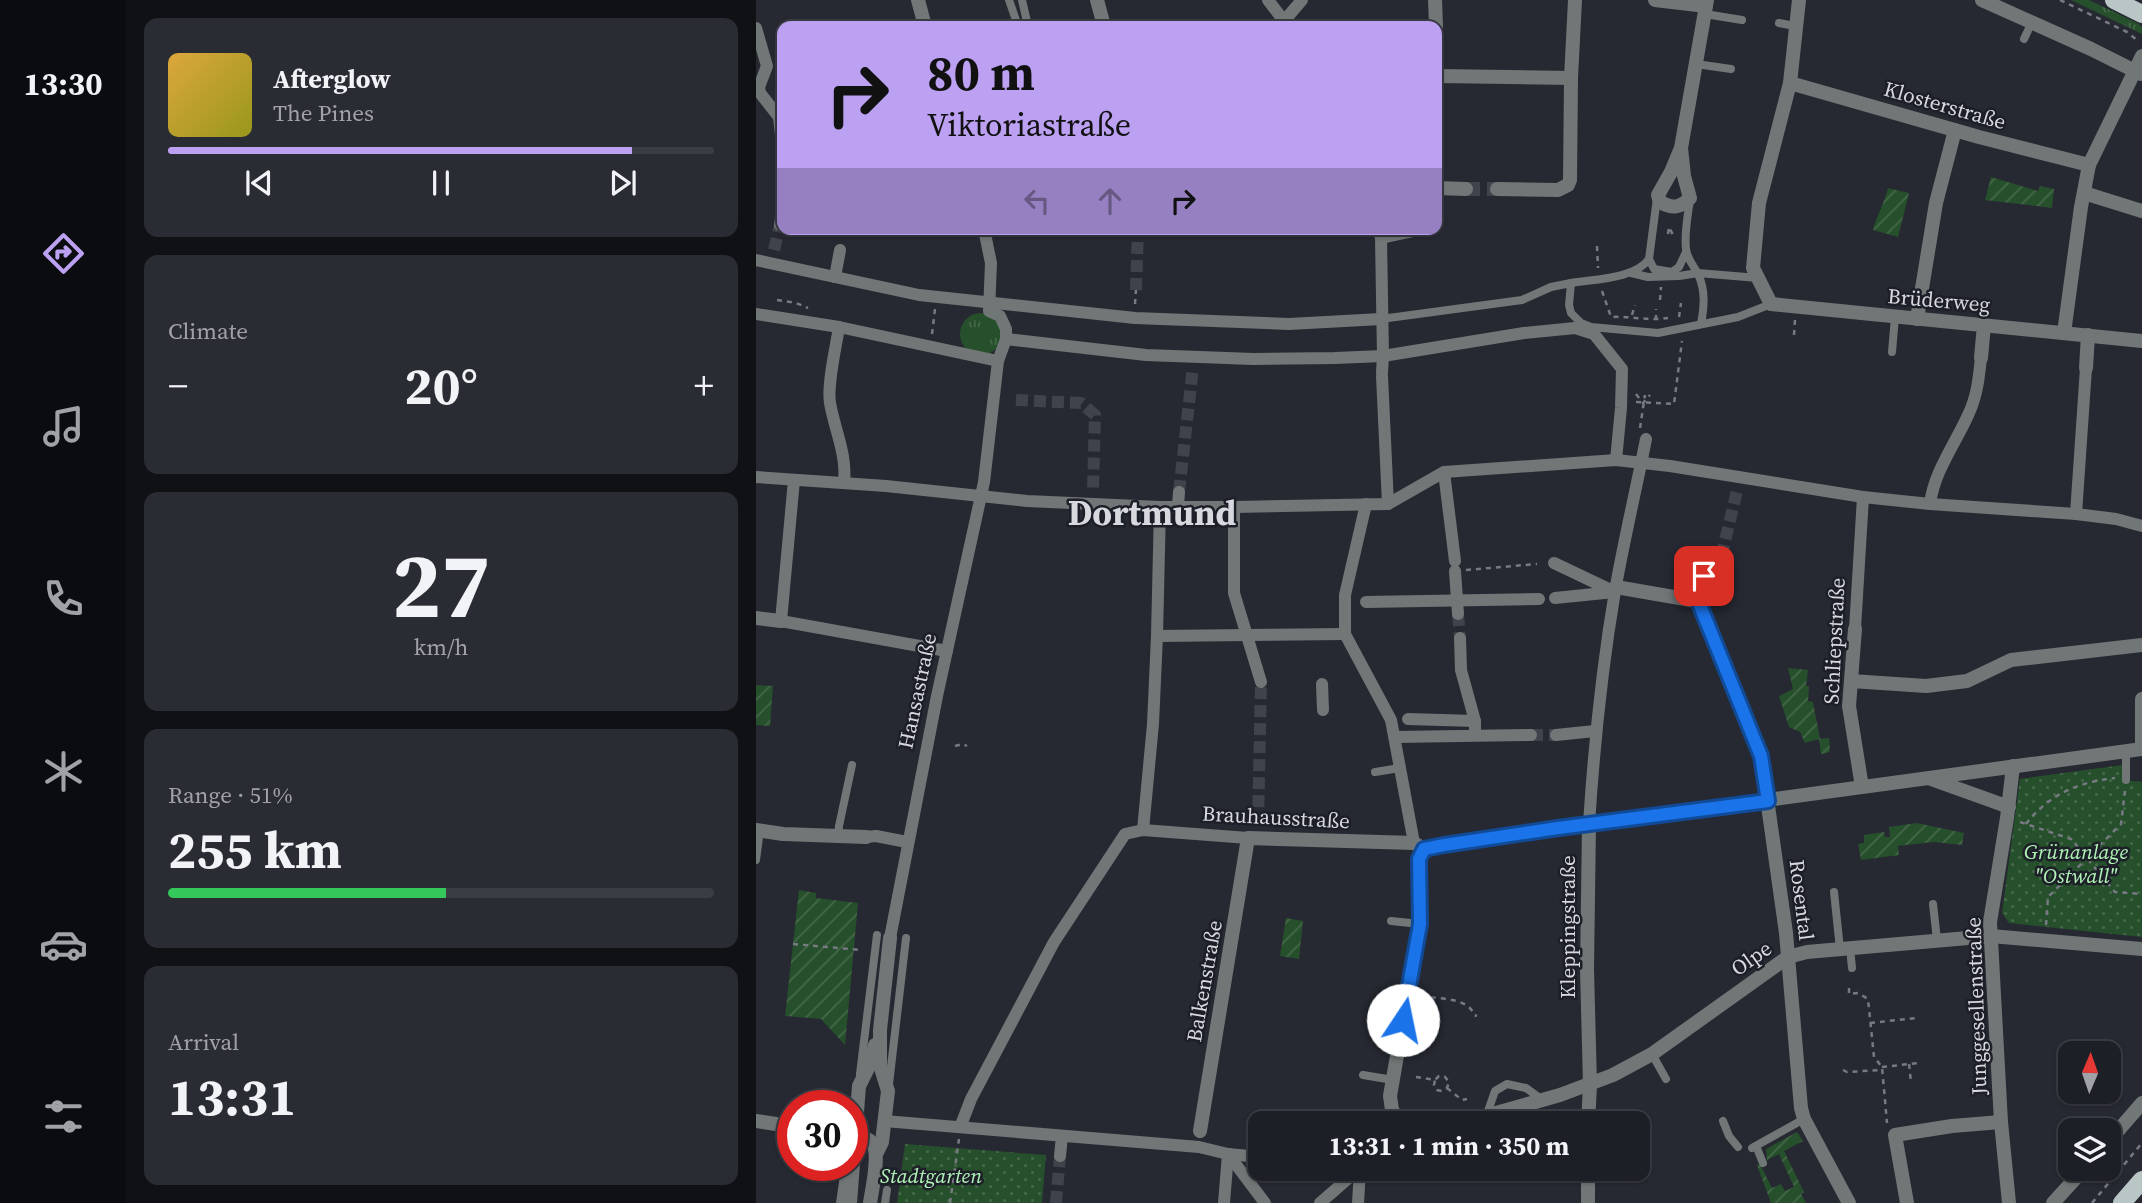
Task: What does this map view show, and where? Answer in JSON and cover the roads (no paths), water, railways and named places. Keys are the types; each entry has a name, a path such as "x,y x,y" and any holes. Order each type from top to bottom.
{"main road":[{"path":"2114,0 2142,14"},
{"path":"2122,1203 2142,1180"}],"street":[{"path":"918,0 924,21"},
{"path":"1097,0 1103,21"},
{"path":"1268,0 1282,21"},
{"path":"1285,21 1302,0"},
{"path":"1435,0 1436,21"},
{"path":"1497,189 1558,190 1568,185 1576,0"},
{"path":"1655,0 1706,7 1681,148 1658,195 1660,202 1671,208 1683,205 1690,198 1681,148"},
{"path":"1771,304 1756,273 1759,203 1790,83 1798,0"},
{"path":"1982,0 2139,73"},
{"path":"756,28 767,66 759,87 760,93 777,114"},
{"path":"2064,333 2089,165 2139,73 2142,56"},
{"path":"1442,76 1571,78"},
{"name":"Klosterstraße","path":"1790,83 2089,165"},
{"path":"1917,319 1936,203 1955,130"},
{"path":"1442,188 1466,189"},
{"path":"2084,193 2142,211"},
{"path":"985,235 991,263 989,311 1000,316 1006,339 1194,362 1383,356 1555,328 1586,328 1622,369 1616,460"},
{"path":"1379,235 1388,504"},
{"path":"835,277 839,250"},
{"path":"756,260 936,297 1135,318 1289,324 1381,319"},
{"name":"Brüderweg","path":"1771,304 2142,341"},
{"path":"756,314 839,327 998,361"},
{"path":"1930,504 1932,487 1972,405 1979,379 1984,325"},
{"path":"839,327 830,401 844,455 845,483"},
{"path":"2076,514 2088,335"},
{"name":"Hansastraße","path":"870,1203 888,1091 880,1065 883,936 907,842 981,495 998,361 1006,339"},
{"name":"Kleppingstraße","path":"1589,1111 1589,824 1595,731 1615,589 1641,462 1642,439"},
{"path":"756,477 1027,501 1160,507 1388,504 1444,472 1616,460 1863,497 2076,514 2116,519 2142,526"},
{"path":"1444,472 1458,614"},
{"path":"1737,491 1739,477"},
{"path":"780,621 794,480"},
{"path":"1178,507 1179,492"},
{"name":"Schliepstraße","path":"1862,787 1849,706 1863,497"},
{"path":"1366,504 1345,595 1345,634 1391,720 1419,846 1420,924 1392,1080 1391,1105 1394,1111"},
{"path":"1143,830 1154,706 1160,507"},
{"path":"1234,507 1234,593 1261,682"},
{"path":"1553,563 1615,589 1699,603 1712,576"},
{"path":"1555,598 1615,589"},
{"path":"1366,602 1539,600"},
{"name":"Rosental","path":"1699,603 1761,756 1788,957 1801,1108 1804,1119 1849,1203"},
{"path":"756,618 947,651"},
{"path":"1157,636 1345,634"},
{"path":"1460,638 1461,670 1475,721 1475,735"},
{"path":"1851,681 1926,686 1967,681 2011,660 2142,645"},
{"path":"1322,684 1323,710"},
{"path":"2142,699 2142,743"},
{"path":"1391,720 1407,719 1475,735 1531,735"},
{"path":"1395,737 1475,721"},
{"path":"1556,735 1595,731"},
{"name":"Brauhausstraße","path":"961,1125 971,1099 1054,942 1125,834 1143,830 1419,846 1501,831 1589,824 1768,801 2142,748"},
{"name":"Junggesellenstraße","path":"2009,1203 2001,1122 1990,922 2013,766"},
{"path":"1930,778 2008,812"},
{"path":"758,830 783,834 876,836 907,842"},
{"name":"Balkenstraße","path":"1200,1131 1248,838"},
{"name":"Olpe","path":"1498,1111 1590,1085 1652,1055 1788,957 1807,952 1991,936 2142,950"},
{"name":"Hansastraße","path":"859,1090 880,1030"},
{"path":"2121,1127 2142,1102"},
{"path":"756,1121 776,1124"},
{"path":"884,1121 961,1125 1199,1147 1248,1156"},
{"path":"1907,1203 1896,1141 1952,1126 2001,1122"},
{"path":"1060,1156 1062,1136"},
{"path":"868,1143 875,1148 876,1154"},
{"path":"1224,1203 1228,1154"},
{"path":"1228,1154 1265,1203"},
{"name":"Hansastraße","path":"850,1203 853,1181"},
{"path":"1320,1203 1345,1181"},
{"path":"1357,1203 1358,1181"},
{"path":"1588,1181 1588,1203"},
{"path":"2053,1203 2073,1181"}],"lane":[{"path":"1009,0 1015,21"},
{"path":"1022,0 1027,21"},
{"path":"1706,7 1742,20"},
{"path":"2024,39 2032,22"},
{"path":"1779,23 1795,26"},
{"path":"1696,64 1731,69"},
{"path":"1381,319 1522,300 1551,287 1631,273 1644,266 1649,259 1658,195"},
{"path":"1690,198 1686,251 1704,288 1701,324"},
{"path":"1649,259 1654,269 1672,272 1679,267 1686,251"},
{"path":"1631,273 1648,277 1698,273 1756,273"},
{"path":"1571,283 1571,313 1586,328 1658,333 1738,317 1771,304"},
{"path":"1892,352 1895,317"},
{"path":"2126,751 2126,779"},
{"path":"838,835 852,765"},
{"path":"1375,772 1400,768"},
{"path":"756,860 758,830"},
{"path":"1833,892 1852,968"},
{"path":"1933,904 1937,940"},
{"path":"1391,921 1420,924"},
{"path":"859,1086 883,936"},
{"path":"888,1091 906,938"},
{"path":"1652,1055 1666,1079"},
{"path":"1363,1075 1392,1080"},
{"path":"1488,1111 1495,1091 1507,1084 1526,1088 1541,1099"},
{"path":"1763,1163 1754,1147 1804,1119"},
{"path":"1723,1121 1729,1136 1738,1147"},
{"path":"840,1203 843,1181"},
{"path":"885,1203 887,1190"}],"tunnel":[{"path":"1466,189 1497,189"},
{"path":"774,250 778,235"},
{"path":"1136,290 1138,235"},
{"path":"1179,492 1193,367"},
{"path":"1016,400 1081,403 1095,415 1093,490"},
{"path":"1717,574 1737,491"},
{"path":"1458,614 1460,638"},
{"path":"1258,825 1261,682"},
{"path":"1531,735 1556,735"},
{"path":"1056,1203 1060,1156"}],"district":[{"name":"Dortmund","path":"1152,513"}],"park label":[{"name":"Grünanlage \"Ostwall\"","path":"2076,863"},
{"name":"Stadtgarten","path":"931,1175"}]}
